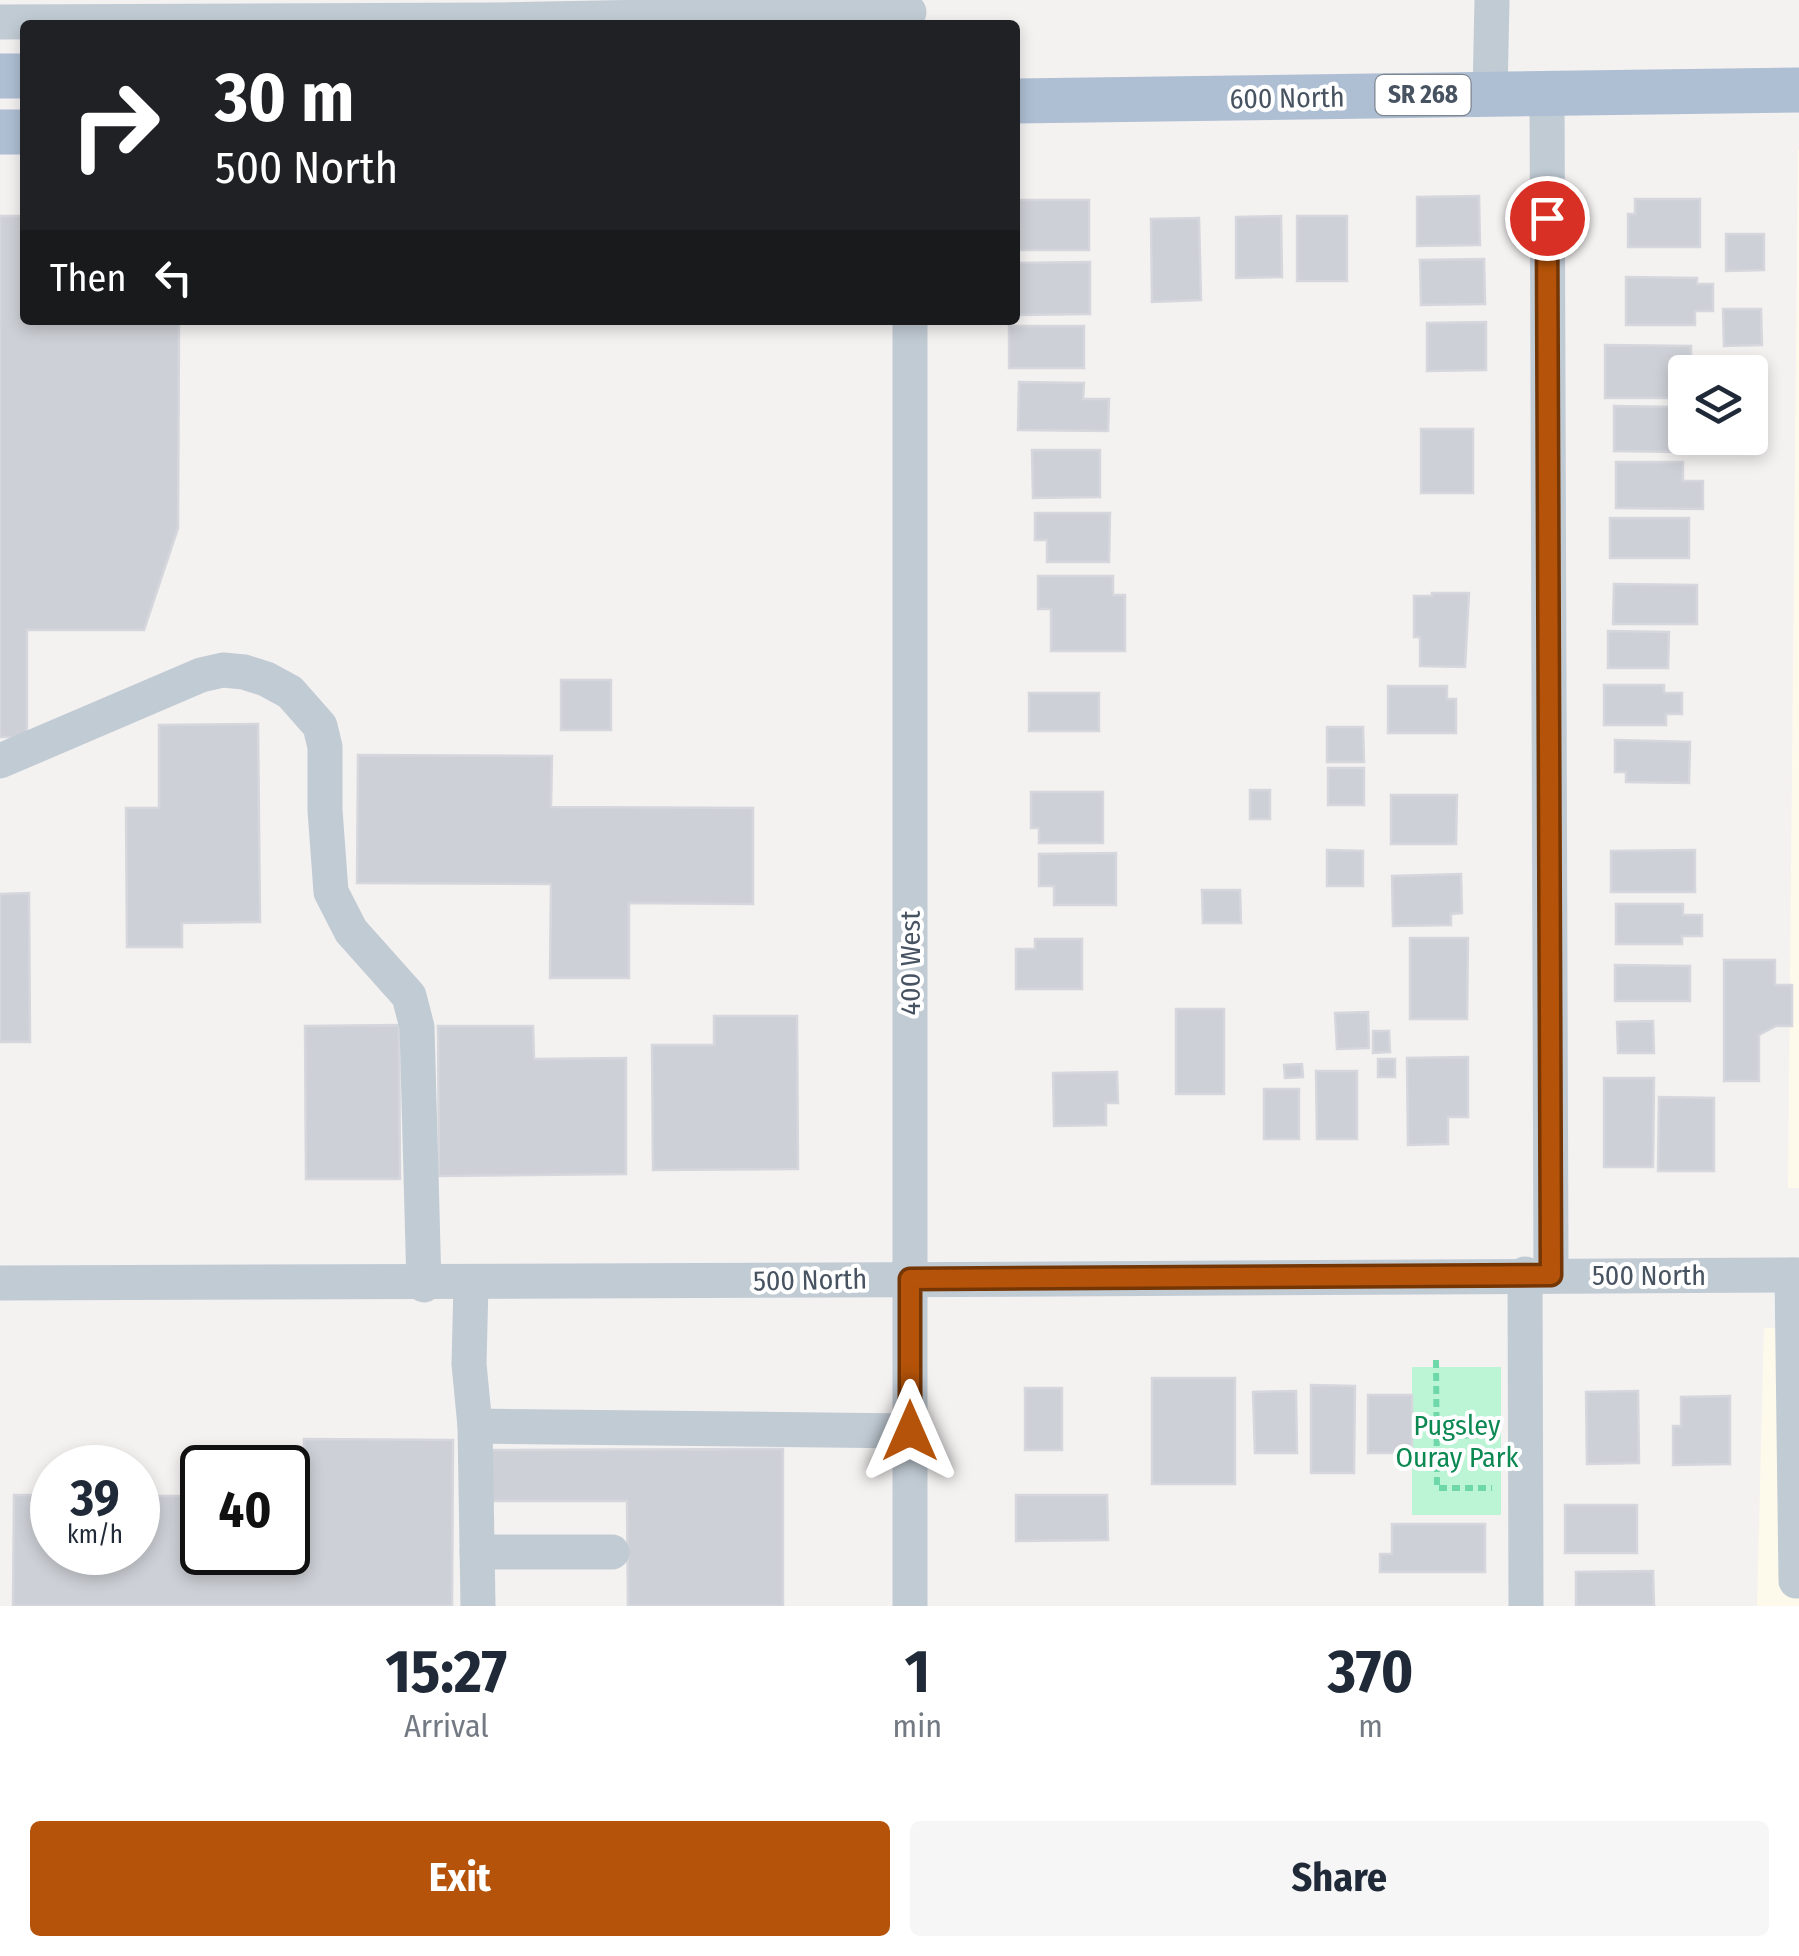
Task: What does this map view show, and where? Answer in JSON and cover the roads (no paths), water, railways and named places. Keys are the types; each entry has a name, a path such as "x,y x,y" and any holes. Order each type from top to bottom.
{"main road":[{"name":"600 North","path":"1020,101 1799,90"}],"street":[{"path":"1490,94 1492,0"},
{"path":"82,20 494,10 909,12"},
{"path":"1526,1606 1538,1275 1547,93"},
{"name":"400 West","path":"910,325 910,1606"},
{"path":"0,761 177,684 224,670 266,679 290,692 308,710 320,726 325,747 331,892 352,931 409,996 417,1028 424,1285"},
{"path":"1796,1275 1799,1581"},
{"name":"500 North","path":"0,1283 424,1285 1796,1275"},
{"path":"471,1284 468,1364 475,1426 478,1606"},
{"path":"475,1426 910,1431"},
{"path":"477,1552 612,1552"}],"park label":[{"name":"Pugsley Ouray Park","path":"1457,1441"}]}
